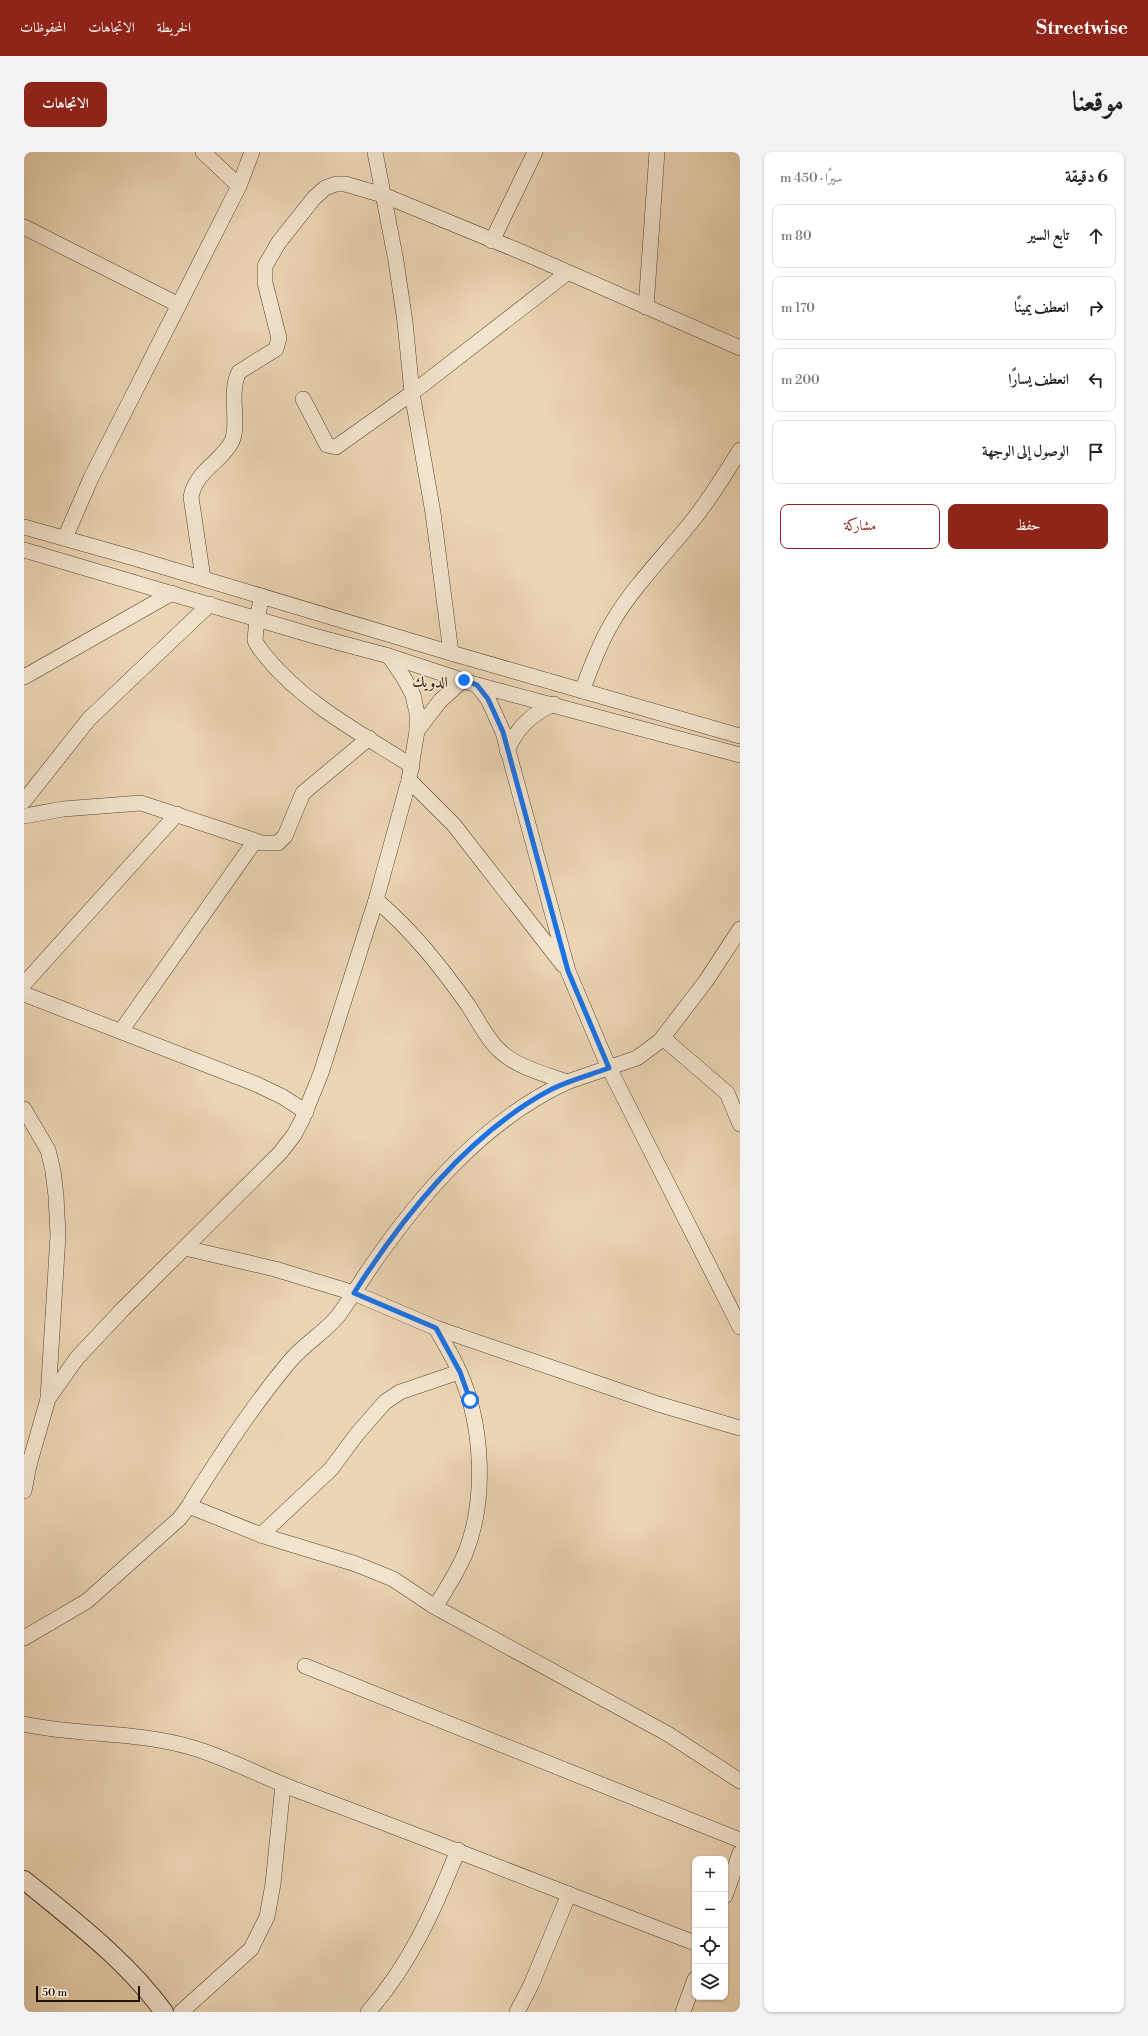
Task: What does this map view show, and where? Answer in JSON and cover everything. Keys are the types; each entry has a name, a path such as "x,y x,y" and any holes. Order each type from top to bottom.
{"street":[{"path":"203,152 239,186"},
{"path":"65,538 92,478 239,186 252,152"},
{"path":"375,152 405,322 412,393 433,513 450,653"},
{"path":"492,242 535,152"},
{"path":"646,307 657,152"},
{"path":"203,578 191,497 192,491 197,480 232,440 234,388 239,372 276,349 278,345 277,332 265,283 265,266 279,242 314,198 325,188 336,184 345,184 383,195 740,348"},
{"path":"24,227 179,305"},
{"path":"303,399 327,445 336,447 412,393 567,273"},
{"path":"582,691 598,651 613,621 652,566 675,542 712,494 740,450"},
{"path":"24,527 203,578 450,653 740,736"},
{"path":"24,550 389,656 470,682 605,717 740,755"},
{"path":"24,676 172,593"},
{"path":"262,596 254,636 256,644 277,669 315,702 370,738 410,773 454,825 568,971"},
{"path":"24,801 89,719 210,604"},
{"path":"48,1399 77,1358 123,1309 280,1152 294,1135 306,1112 321,1073 376,900 410,773 417,732 417,713 413,695 404,678 389,656"},
{"path":"417,732 440,701 470,682"},
{"path":"470,682 488,699 497,715 568,971 609,1068 740,1327"},
{"path":"605,717 612,699"},
{"path":"507,750 513,737 530,717 554,704"},
{"path":"24,816 63,809 133,803 153,806 262,844 278,843 285,836 303,793 370,738"},
{"path":"24,984 177,814"},
{"path":"121,1031 255,841"},
{"path":"376,900 403,924 428,954 469,1006 499,1050 528,1067 567,1082"},
{"path":"24,1638 87,1602 179,1519 190,1506 224,1450 272,1384 291,1360 337,1316 354,1293 368,1270 409,1217 462,1156 500,1123 540,1096 567,1082 637,1058 663,1038 706,981 740,929"},
{"path":"24,994 256,1084 283,1097 306,1112"},
{"path":"663,1038 726,1093 740,1124"},
{"path":"24,1110 48,1150 53,1171 56,1196 58,1235 48,1399 26,1464 24,1491"},
{"path":"185,1248 275,1269 354,1293 436,1328 658,1404 740,1428"},
{"path":"435,1607 450,1583 465,1554 472,1531 478,1502 476,1429 470,1400 460,1372 436,1328"},
{"path":"261,1535 331,1470 357,1434 385,1402 400,1392 460,1372"},
{"path":"190,1506 261,1535 364,1567 393,1579 435,1607 668,1734 740,1781"},
{"path":"305,1666 740,1840"},
{"path":"24,1724 150,1737 197,1749 283,1785 458,1850 692,1942"},
{"path":"181,2012 252,1949 267,1917 273,1884 283,1785"},
{"path":"368,2012 385,1993 404,1966 435,1906 458,1850"},
{"path":"726,1892 740,1853"},
{"path":"24,1880 110,1951 146,1988 164,2012"},
{"path":"517,2012 531,1985 569,1894"},
{"path":"683,2012 692,1986"}],"district":[{"name":"الدويك","path":"430,682"}],"route":[{"path":"464,680 477,685 488,699 497,715 503,732 568,971 609,1068 567,1082 540,1096 519,1109 472,1146 452,1165 409,1217 368,1270 354,1293 388,1309 436,1328 460,1372 470,1400"}]}
